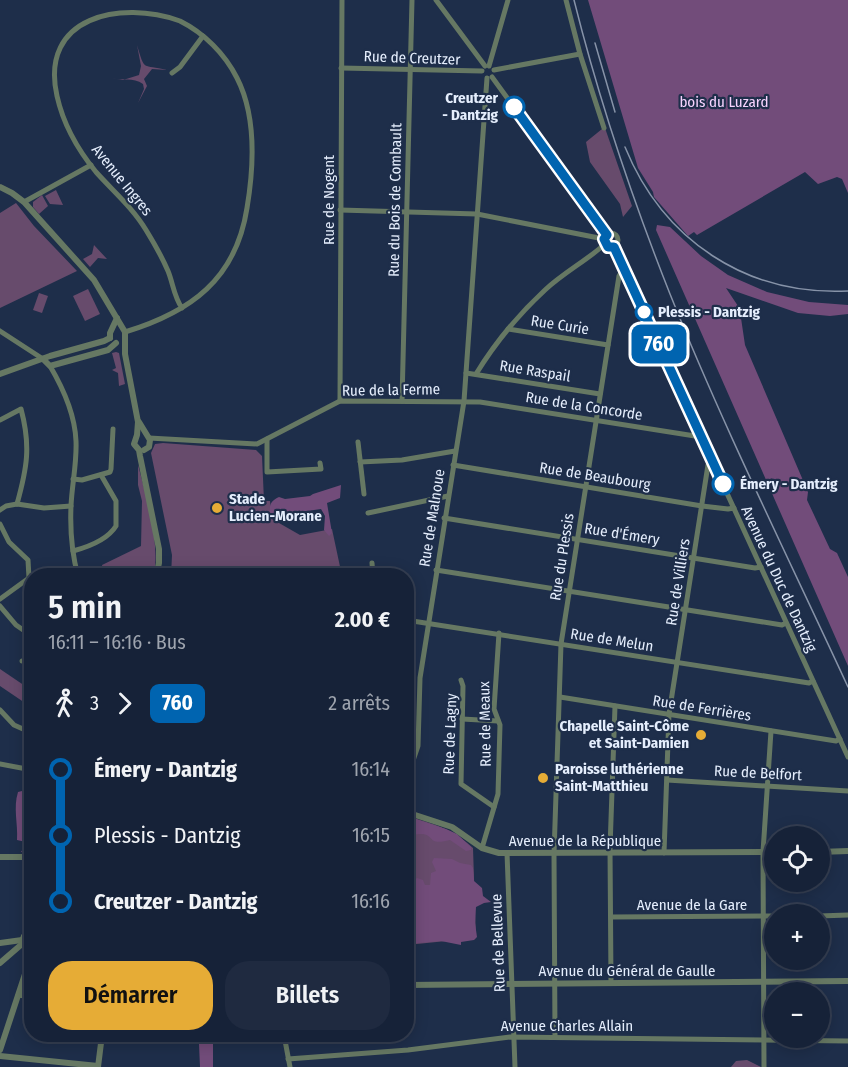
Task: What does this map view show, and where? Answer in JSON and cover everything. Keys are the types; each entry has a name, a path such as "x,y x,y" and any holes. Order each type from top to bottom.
{"street":[{"name":"Rue de Nogent","path":"340,401 342,0"},
{"name":"Rue du Bois de Combault","path":"402,401 412,0"},
{"path":"435,0 487,68 490,78 605,239 608,247 614,247 618,241 617,237 611,233 605,239 546,289 490,351 477,374"},
{"path":"490,78 482,75 487,68 508,0"},
{"path":"566,0 580,54 604,128"},
{"name":"Avenue Ingres","path":"119,336 182,309 203,293 227,267 245,220 251,178 251,136 246,101 230,66 203,36 178,20 140,9 105,10 90,16 70,31 61,46 56,62 56,93 70,132 91,165 126,203 145,229 168,271 176,299 182,309"},
{"path":"171,73 180,67 203,36"},
{"name":"Rue de Creutzer","path":"341,68 410,70 487,68 580,54"},
{"path":"465,401 477,214 490,78"},
{"path":"24,202 91,165"},
{"path":"0,187 24,202 94,280 117,318 138,422 150,444 141,450"},
{"path":"340,210 406,210 477,214 605,239"},
{"name":"Avenue du Duc de Dantzig","path":"614,247 848,757"},
{"name":"Rue du Plessis","path":"555,1037 554,854 561,644 619,276 624,268"},
{"name":"Avenue Ingres","path":"173,313 176,299"},
{"name":"Rue Curie","path":"508,329 608,345"},
{"path":"0,331 50,366 74,424 76,440 71,506 73,551 76,568"},
{"path":"0,374 119,336"},
{"path":"50,366 105,351 111,348 119,336"},
{"path":"99,343 105,351"},
{"path":"78,349 75,353 80,357"},
{"name":"Rue Raspail","path":"466,373 600,394"},
{"name":"Rue de la Ferme","path":"144,436 256,444 340,401 465,401"},
{"name":"Rue de la Concorde","path":"465,401 694,436 700,434"},
{"name":"Rue de Malnoue","path":"414,758 418,746 420,725 418,693 428,623 465,401"},
{"path":"0,420 21,409 27,433 28,454 17,504"},
{"path":"73,479 82,480 101,475 111,469 113,429"},
{"path":"144,436 134,444 141,450 159,549 159,568"},
{"path":"267,439 267,472 321,469 320,463"},
{"path":"358,442 364,494"},
{"path":"256,444 267,456"},
{"path":"360,462 402,460 455,451"},
{"name":"Rue de Villiers","path":"664,853 669,714 708,465 711,459"},
{"name":"Rue de Beaubourg","path":"453,465 702,506 734,508"},
{"path":"73,551 85,548 99,540 116,526 116,501 101,475"},
{"path":"368,513 448,496"},
{"path":"0,510 17,504 44,508 71,506"},
{"name":"Rue d'Émery","path":"444,518 755,568 761,567"},
{"path":"0,524 9,542 28,560 29,568"},
{"path":"372,563 372,568"},
{"path":"436,570 782,625 786,623"},
{"path":"0,599 24,583"},
{"path":"0,606 16,625 24,630"},
{"name":"Rue de Melun","path":"414,621 808,683 813,681"},
{"name":"Rue de Meaux","path":"482,848 498,795 500,725 494,709 499,633"},
{"name":"Rue de Lagny","path":"461,680 463,686 460,784 494,807"},
{"name":"Rue de Ferrières","path":"560,697 836,741 840,739"},
{"path":"611,983 610,853 615,706"},
{"path":"0,710 14,725 24,729"},
{"path":"462,719 498,720"},
{"path":"766,826 771,731"},
{"path":"0,765 24,769"},
{"name":"Rue de Belfort","path":"667,780 848,791"},
{"name":"Avenue de la République","path":"414,815 452,827 482,848 494,852 554,854 764,852"},
{"path":"830,852 848,851"},
{"name":"Rue de Bellevue","path":"507,853 515,1067"},
{"path":"0,857 24,857"},
{"path":"830,916 848,915"},
{"name":"Avenue de la Gare","path":"611,917 764,916"},
{"path":"0,963 22,942 24,936"},
{"path":"0,943 22,942"},
{"path":"764,970 764,1067"},
{"path":"0,1050 24,977"},
{"name":"Avenue du Général de Gaulle","path":"414,985 848,981"},
{"path":"18,995 24,996"},
{"name":"Avenue Charles Allain","path":"288,1059 408,1050 514,1037 848,1041"},
{"path":"0,1056 98,1066 101,1042"},
{"path":"285,1042 290,1067"}],"shaded area":[{"path":"137,45 143,63 149,67 167,70 152,69 144,79 147,86 138,103 144,89 143,84 125,79 139,75 141,66"},
{"path":"605,128 632,206 623,217 620,204 590,162 586,142"},
{"path":"56,190 63,205 50,204 45,196"},
{"path":"42,195 48,206 39,214 33,207 33,202"},
{"path":"16,203 34,226 77,271 0,308 0,213"},
{"path":"94,245 107,259 98,258 90,267 83,259 92,254"},
{"path":"88,289 100,314 85,321 73,296"},
{"path":"39,293 48,296 42,313 33,310"},
{"path":"112,353 119,353 125,384 119,386 118,373 112,370 116,368"},
{"name":"Stade Lucien-Morane","path":"155,444 256,450 262,456 264,501 270,501 272,519 300,535 332,529 340,568 171,568 172,555 151,453"},
{"path":"138,465 154,537 154,568 103,568 102,565 141,546 142,501 138,485"},
{"path":"0,669 24,685 24,702 0,686"},
{"path":"414,818 449,831 473,848 476,938 414,944"},
{"path":"747,1060 761,1067 731,1067 736,1061"}],"green space":[{"name":"bois du Luzard","path":"588,0 848,0 848,193 842,179 837,177 818,184 805,172 697,235 694,232 688,236 654,197 638,168"},
{"path":"657,225 670,227 701,256 728,275 767,292 809,302 848,305 848,314 830,316 798,313 726,288 738,306 750,308 741,318 745,345 808,492 807,500 830,549 837,553 848,577 848,666 656,230"},
{"path":"341,485 340,498 327,503 332,533 329,536 324,530 325,516 321,509 279,515 273,515 270,512 274,499 279,497 285,499 310,496"},
{"path":"24,791 24,842 17,840 18,792"},
{"path":"414,818 457,834 471,847 471,850 466,851 450,840 438,842 422,834 414,834"},
{"path":"434,858 452,859 471,865 473,868 474,881 482,888 483,896 491,902 476,907 477,937 474,940 461,942 461,945 441,941 414,943 414,880 417,878 423,880 425,885 430,885 431,873 436,871 432,862"},
{"path":"213,1042 213,1067 200,1067 199,1044"}],"railway":[{"path":"574,0 617,148 670,294 734,442 848,687"},
{"path":"595,43 615,112"},
{"path":"625,147 641,180 662,209 685,235 713,256 743,272 775,284 811,290 848,291"}],"bus line":[{"name":"760","path":"514,107 607,235 604,238 605,244 608,247 614,247 723,484"}],"place":[{"name":"Creutzer - Dantzig","path":"514,107"},
{"name":"Plessis - Dantzig","path":"644,312"},
{"name":"Émery - Dantzig","path":"723,484"},
{"name":"Stade Lucien-Morane","path":"217,508"},
{"name":"Chapelle Saint-Côme et Saint-Damien","path":"701,735"},
{"name":"Paroisse luthérienne Saint-Matthieu","path":"543,778"}]}
